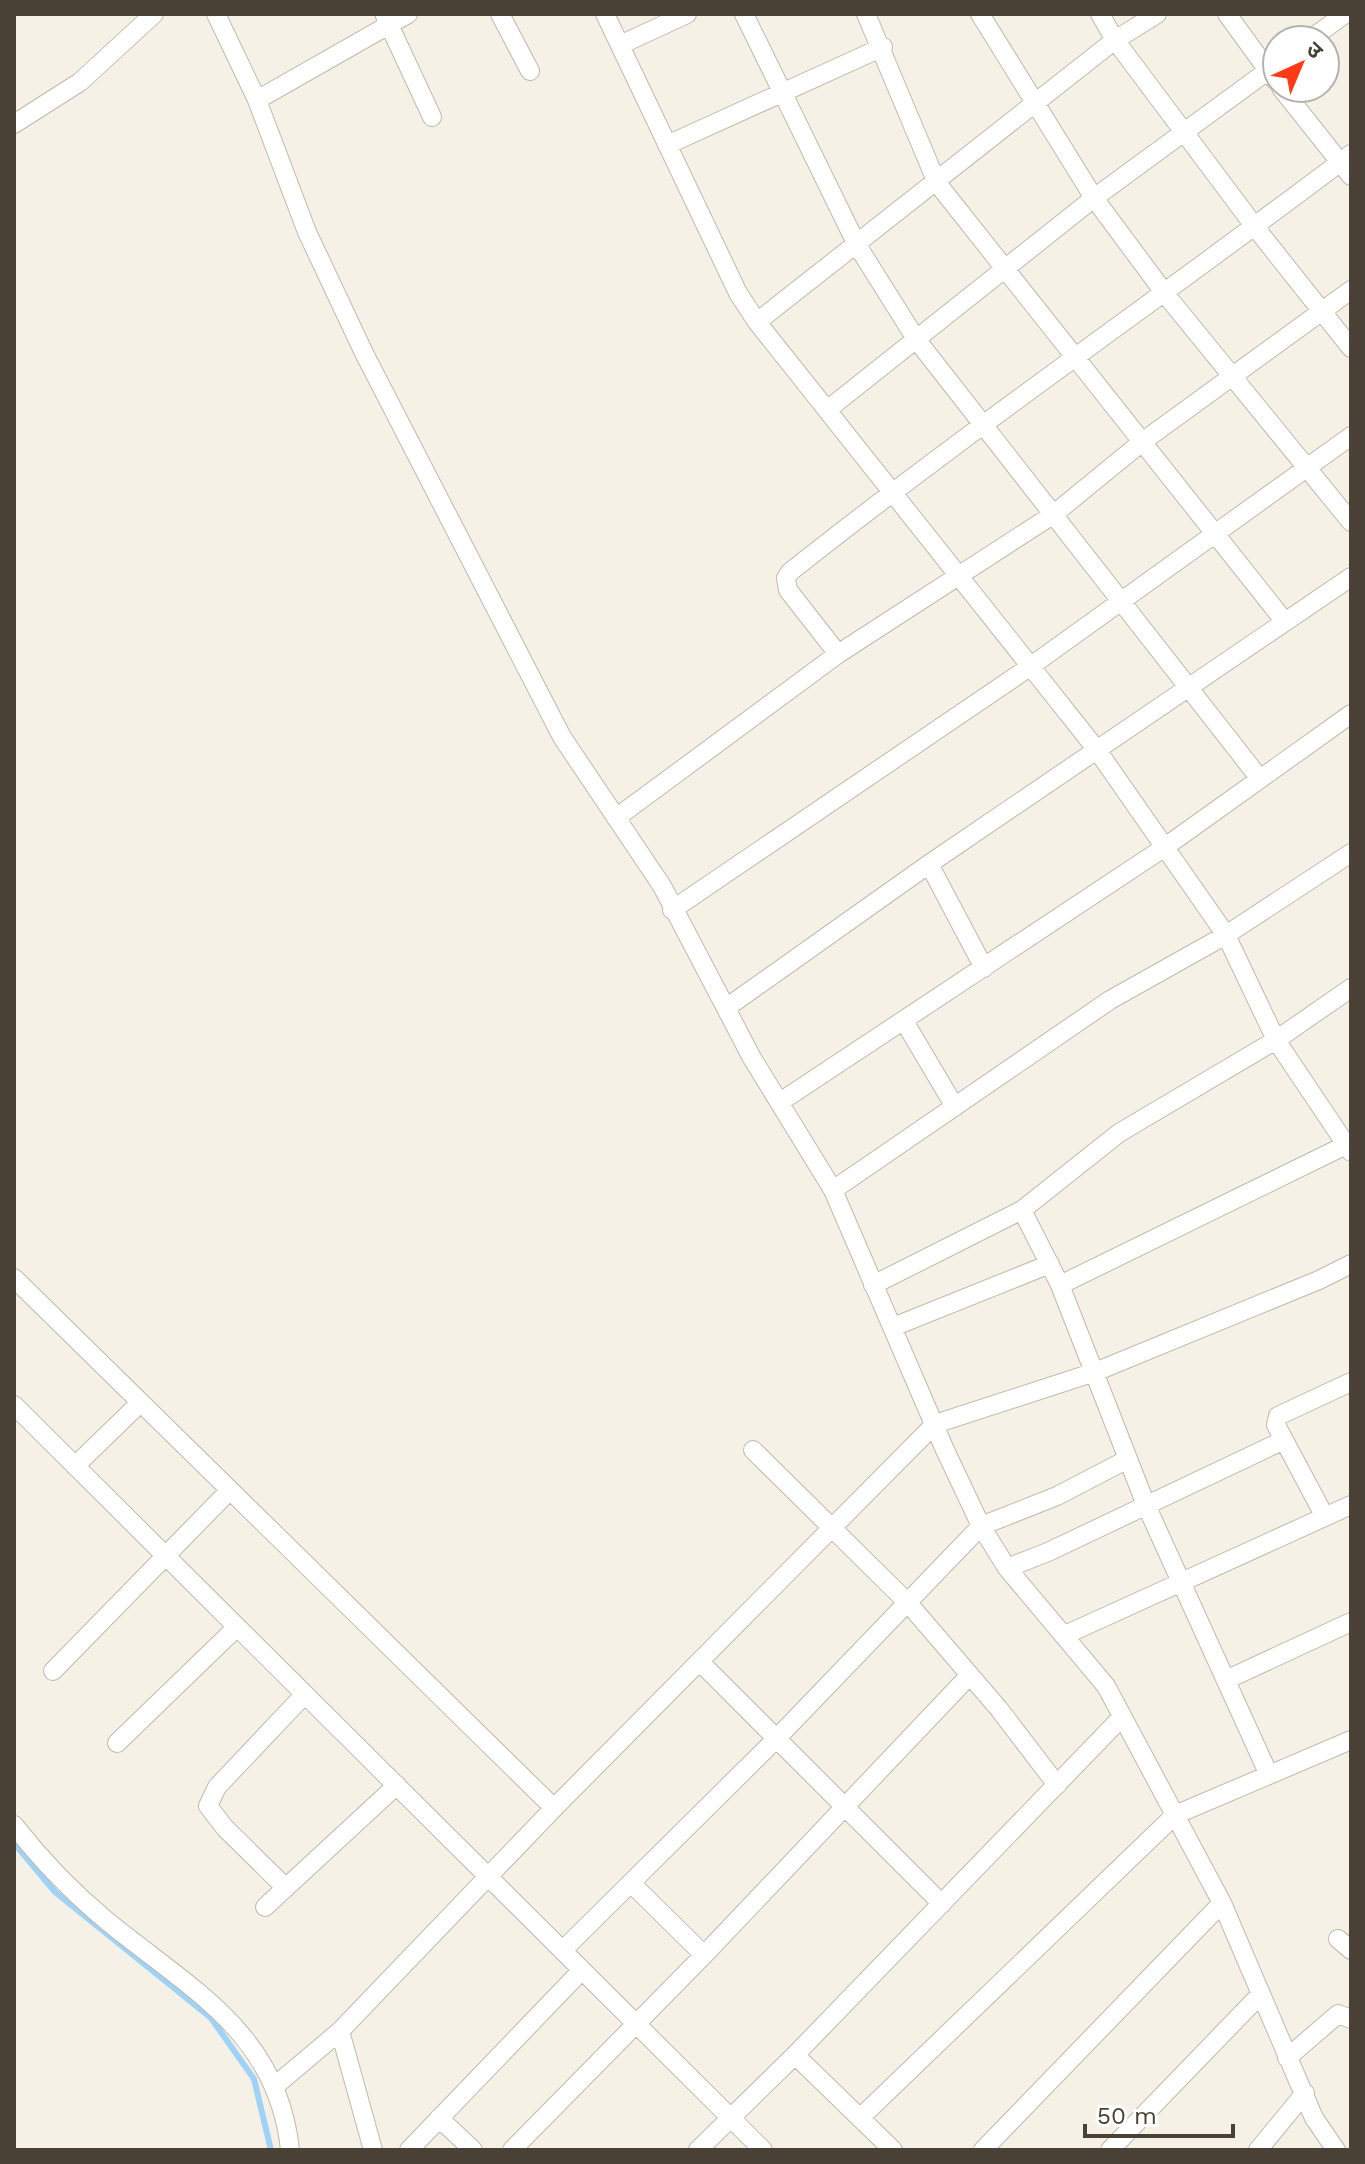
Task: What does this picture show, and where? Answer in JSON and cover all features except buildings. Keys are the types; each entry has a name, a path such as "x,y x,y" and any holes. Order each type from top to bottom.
{"street":[{"path":"14,124 80,82 154,14"},
{"path":"216,14 257,100 307,232 364,353 562,737 662,886 726,1008 833,1190 981,1526 1007,1568 1106,1686 1222,1903 1314,2118 1336,2150"},
{"path":"257,100 386,19 408,14"},
{"path":"500,14 530,71"},
{"path":"605,14 738,293 757,322 1097,750 1226,935 1276,1040 1346,1136 1060,1285"},
{"path":"620,45 687,14"},
{"path":"744,14 857,245 916,339 1260,779"},
{"path":"866,14 883,47 937,183 1285,622"},
{"path":"980,14 1033,105 1094,198 1166,295 1351,522"},
{"path":"1100,14 1115,40 1184,133 1351,348"},
{"path":"757,322 1115,40 1157,14"},
{"path":"1227,14 1261,56"},
{"path":"386,19 432,117"},
{"path":"667,145 883,47"},
{"path":"827,410 1094,198 1261,81"},
{"path":"838,654 788,590 786,578 980,424 1347,164 1295,104"},
{"path":"616,818 838,654 960,578 1054,514 1142,442 1351,290"},
{"path":"672,910 1031,666 1351,436"},
{"path":"726,1008 929,864 1351,577"},
{"path":"780,1102 1165,847 1351,714"},
{"path":"833,1190 1110,1000 1226,935 1351,853"},
{"path":"929,864 984,968"},
{"path":"873,1285 1022,1210 1119,1133 1276,1040 1351,988"},
{"path":"904,1021 955,1107"},
{"path":"1022,1210 1060,1285 1146,1505 1228,1679 1269,1775"},
{"path":"893,1327 1050,1264"},
{"path":"276,2085 340,2031 554,1808 935,1424 1095,1372 1351,1264"},
{"path":"14,1278 554,1808"},
{"path":"1325,1517 1276,1425 1278,1416 1351,1382"},
{"path":"75,1466 140,1403"},
{"path":"14,1405 763,2150"},
{"path":"1007,1568 1284,1440"},
{"path":"753,1450 908,1603 1057,1785"},
{"path":"563,1950 777,1738 981,1526 1057,1496 1128,1459"},
{"path":"53,1671 230,1490"},
{"path":"1065,1635 1351,1505"},
{"path":"1228,1679 1351,1622"},
{"path":"117,1743 237,1627"},
{"path":"700,1662 942,1904"},
{"path":"512,2150 847,1808 970,1675"},
{"path":"286,1888 225,1828 208,1806 217,1787 305,1694"},
{"path":"698,2150 795,2055 1121,1718"},
{"path":"860,2118 1175,1815 1351,1740"},
{"path":"265,1907 397,1785"},
{"path":"14,1825 65,1885 238,2027 260,2056 276,2085 283,2104 290,2150"},
{"path":"631,1883 704,1955"},
{"path":"983,2150 1222,1903"},
{"path":"409,2150 582,1970"},
{"path":"1110,2150 1260,1995"},
{"path":"1287,2058 1338,2014 1351,2019"},
{"path":"340,2031 373,2150"},
{"path":"795,2055 893,2150"},
{"path":"1258,2150 1305,2093"},
{"path":"439,2118 473,2150"}],"waterway":[{"path":"14,1843 55,1892 211,2018 254,2079 271,2150"}]}
